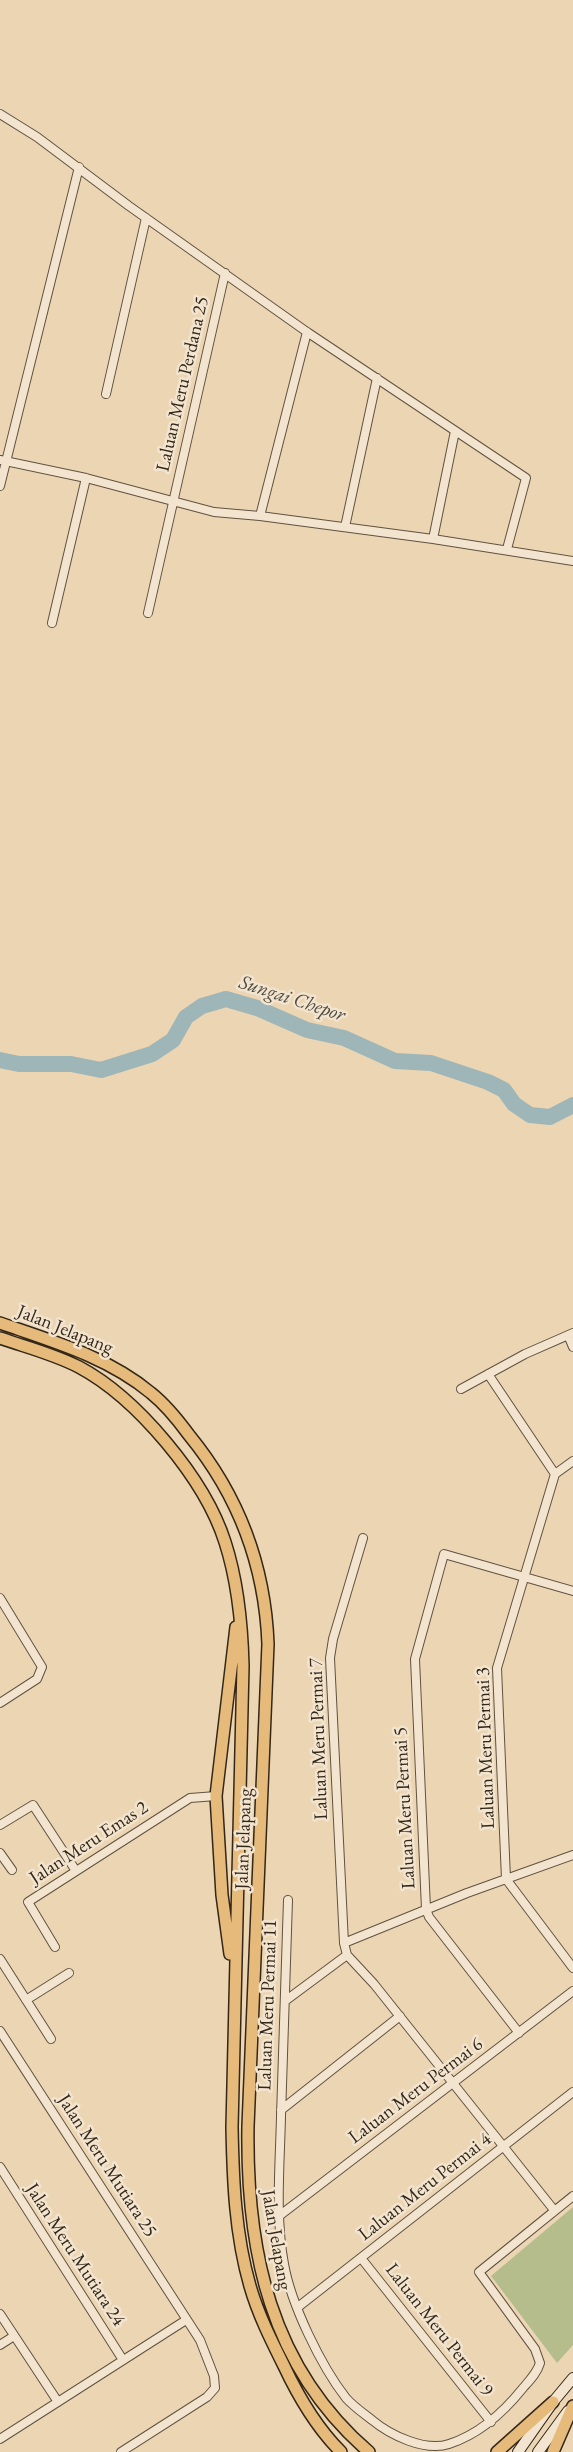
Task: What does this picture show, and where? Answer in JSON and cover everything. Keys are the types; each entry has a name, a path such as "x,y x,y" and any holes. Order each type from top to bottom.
{"main road":[{"name":"Jalan Jelapang","path":"0,1323 83,1353 118,1371 151,1393 174,1415 216,1472 236,1508 252,1546 265,1600 268,1644 248,2126 248,2174 252,2229 262,2281 276,2322 287,2344 330,2414 365,2448 374,2452"},
{"name":"Jalan Jelapang","path":"0,1338 78,1367 106,1384 145,1419 166,1442 195,1484 214,1516 225,1540 237,1591 241,1620 243,1666 232,2127 233,2175 239,2231 249,2284 265,2327 297,2392 321,2430 340,2452"},
{"path":"235,1984 222,1895 216,1796 233,1662 237,1591"},
{"path":"497,2452 552,2402 573,2378"},
{"path":"518,2452 552,2402"},
{"path":"538,2452 573,2405"},
{"path":"553,2452 573,2405"}],"street":[{"path":"0,114 79,167 146,218 307,332 526,478 507,550"},
{"path":"0,482 3,461 79,167"},
{"path":"106,394 146,218"},
{"name":"Laluan Meru Perdana 25","path":"148,614 225,273"},
{"path":"260,516 307,332"},
{"path":"345,527 377,378"},
{"path":"433,539 455,431"},
{"path":"3,461 86,478 214,512 260,516 433,539 573,561"},
{"path":"52,623 86,478"},
{"path":"460,1389 570,1334 573,1347"},
{"path":"488,1374 556,1474 573,1462"},
{"name":"Laluan Meru Permai 3","path":"506,1879 497,1668 556,1474"},
{"name":"Laluan Meru Permai 7","path":"347,1955 344,1943 330,1658 333,1639 363,1538"},
{"name":"Laluan Meru Permai 5","path":"519,2033 429,1917 426,1910 414,1659 444,1554 524,1577"},
{"path":"524,1577 573,1591"},
{"path":"0,1598 3,1608 41,1663 42,1671 37,1679 0,1703"},
{"name":"Jalan Meru Emas 2","path":"56,1947 28,1902 190,1798 216,1796"},
{"path":"0,1825 32,1805 76,1871"},
{"path":"0,1853 12,1870"},
{"path":"344,1943 506,1879 573,1855"},
{"path":"506,1879 573,1968"},
{"name":"Laluan Meru Permai 11","path":"288,1900 279,2216 284,2265 298,2308 319,2354 346,2398 386,2432 427,2445 445,2446 491,2422 526,2385 538,2370 540,2363 535,2349 479,2272 554,2210"},
{"path":"285,2001 347,1955 400,2016 554,2210 573,2196"},
{"path":"0,1958 51,2039"},
{"path":"26,2000 69,1973"},
{"name":"Laluan Meru Permai 6","path":"279,2216 573,1992"},
{"path":"281,2110 400,2016"},
{"name":"Jalan Meru Mutiara 25","path":"0,2031 205,2348 214,2376 215,2388 207,2397 121,2452"},
{"name":"Laluan Meru Permai 4","path":"298,2308 573,2092"},
{"name":"Jalan Meru Mutiara 24","path":"0,2167 124,2360"},
{"name":"Laluan Meru Permai 9","path":"361,2258 491,2422"},
{"path":"0,2314 58,2402"},
{"path":"0,2439 186,2320"},
{"path":"0,2345 14,2336"}],"green space":[{"path":"573,2207 573,2345 557,2363 491,2276"}],"waterway":[{"name":"Sungai Chepor","path":"0,1060 19,1064 71,1064 101,1070 152,1054 173,1040 186,1017 202,1006 226,999 257,1008 307,1030 344,1038 395,1061 431,1063 488,1082 504,1090 514,1104 530,1115 550,1117 573,1105"}]}
